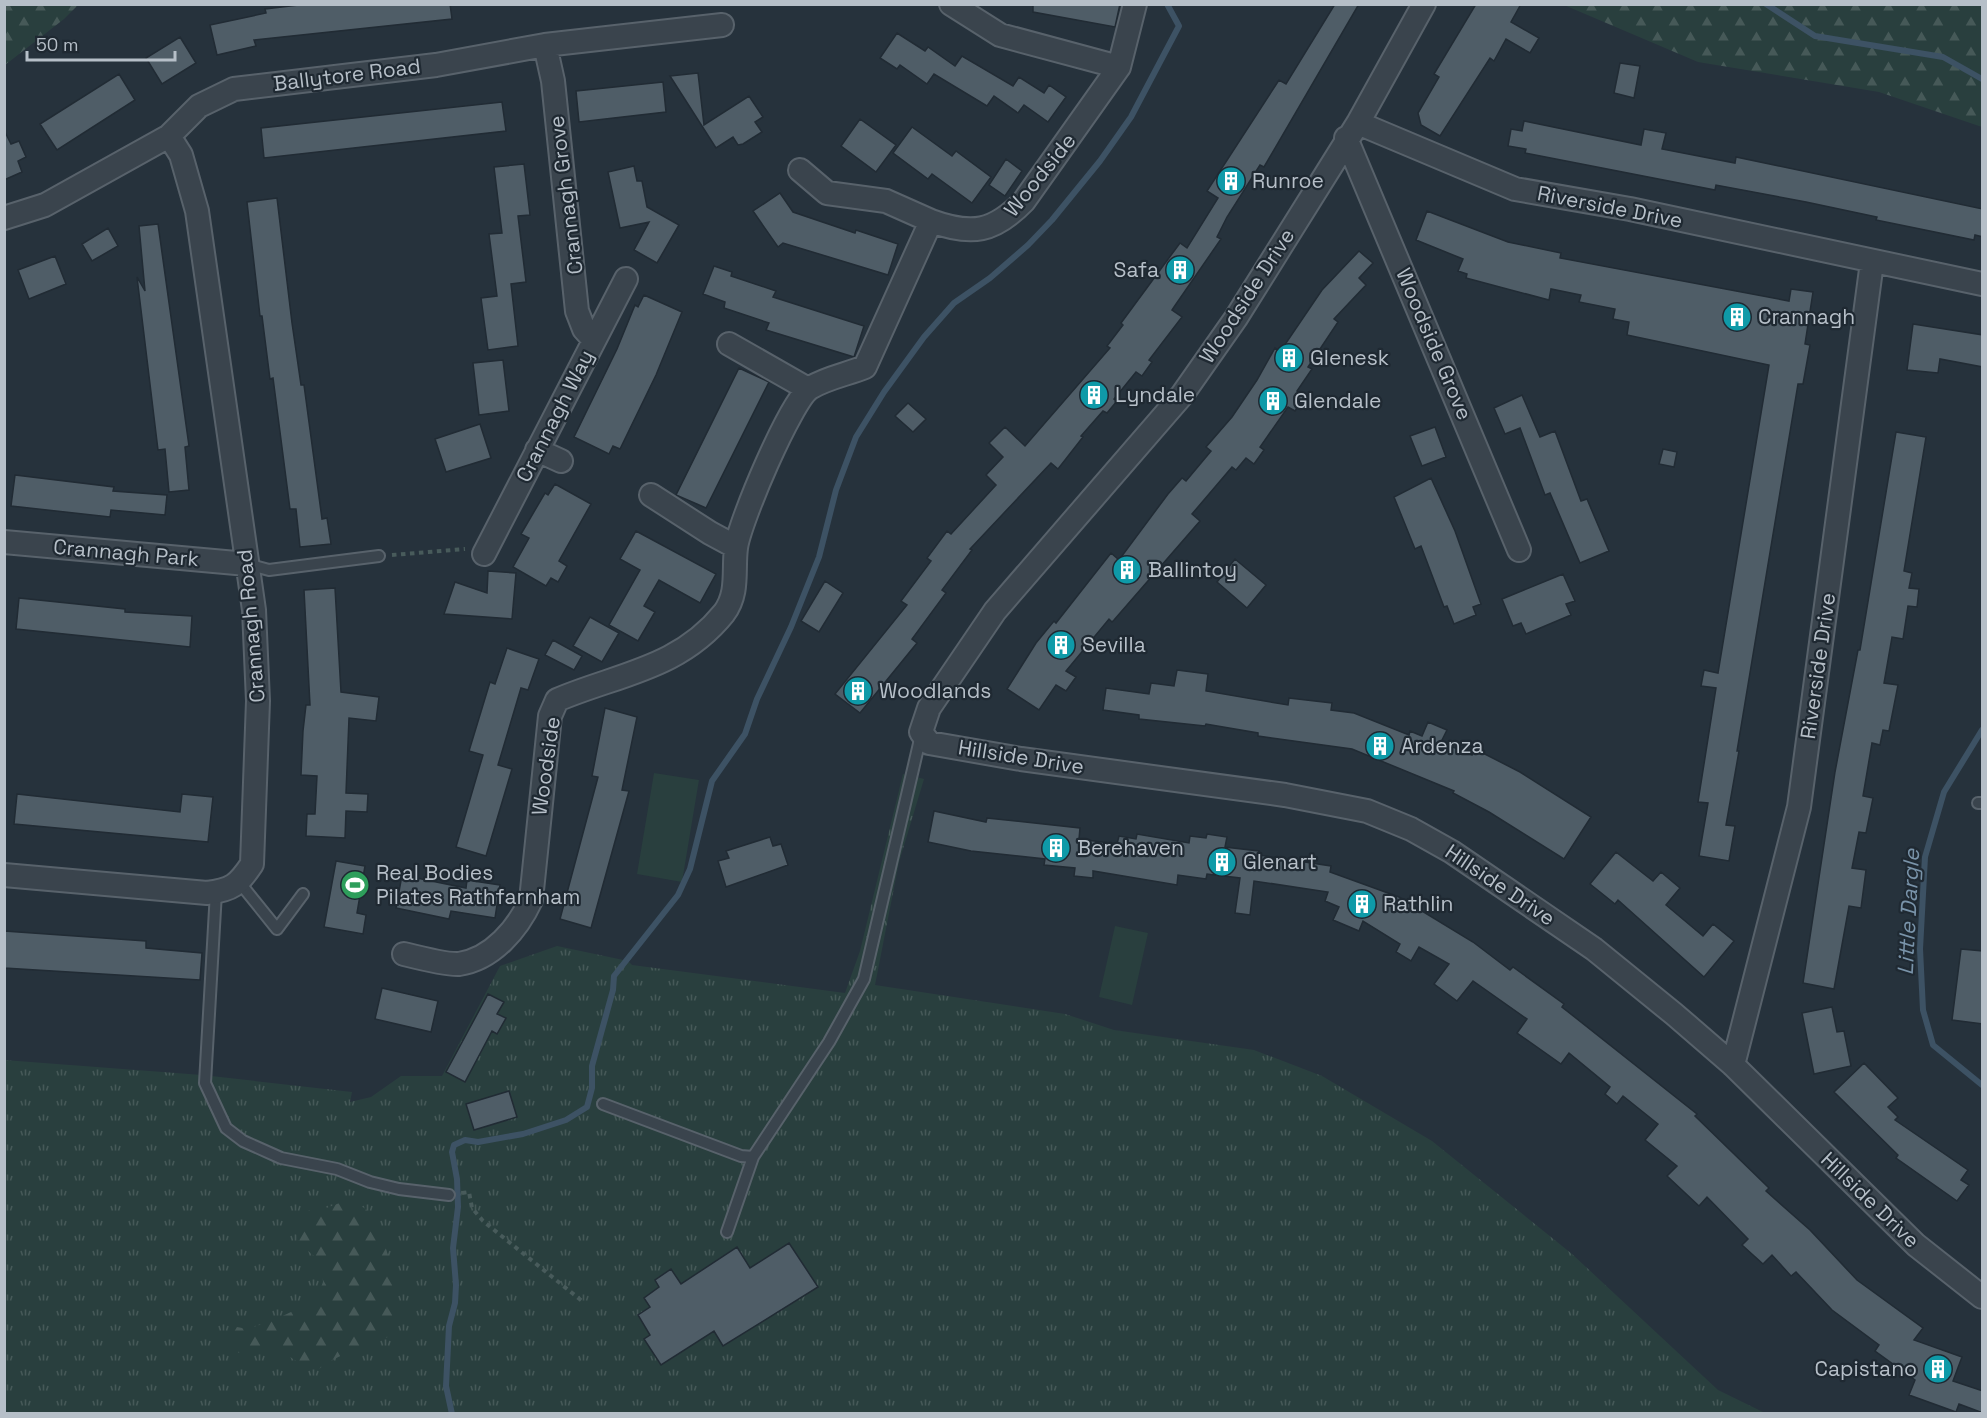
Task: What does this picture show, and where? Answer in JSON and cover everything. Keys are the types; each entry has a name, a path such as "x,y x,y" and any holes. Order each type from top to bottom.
{"street":[{"path":"951,4 1000,35 1119,67"},
{"name":"Woodside","path":"800,170 827,194 886,201 953,230 980,229 1006,220 1024,201 1119,67 1136,4"},
{"name":"Woodside Drive","path":"921,732 929,708 995,610 1182,395 1236,318 1352,131 1424,4"},
{"name":"Ballytore Road","path":"4,218 45,205 169,136 199,106 234,89 436,64 545,45 722,25"},
{"name":"Crannagh Grove","path":"545,45 553,81 577,311 584,329 594,340"},
{"name":"Riverside Drive","path":"1352,131 1515,189 1629,208 1983,284"},
{"name":"Woodside Grove","path":"1352,131 1520,550"},
{"name":"Crannagh Road","path":"169,136 185,165 197,211 254,610 258,701 252,864 240,883"},
{"path":"729,344 808,389 865,367 931,221"},
{"name":"Riverside Drive","path":"1734,1065 1799,807 1872,262"},
{"name":"Crannagh Way","path":"476,551 537,450 626,279"},
{"name":"Woodside","path":"404,954 459,964 507,938 521,922 531,900 550,716 557,700 579,690 625,678 669,659 699,637 725,612 736,581 736,547 778,438 808,389"},
{"path":"537,450 561,460"},
{"path":"651,495 736,547"},
{"name":"Crannagh Park","path":"4,542 247,564"},
{"name":"Hillside Drive","path":"921,732 929,743 1285,795 1366,811 1411,829 1452,852 1594,948 1734,1065 1916,1245 1983,1297"},
{"path":"4,875 216,892 240,883"}],"lane":[{"path":"247,564 269,570 380,556"},
{"path":"727,1232 753,1157 829,1042 864,979 921,732"},
{"path":"240,883 277,929 303,894"},
{"path":"216,892 205,1083 226,1128 243,1141 281,1158 337,1169 370,1182 433,1195 449,1195"},
{"path":"603,1104 741,1156 753,1157"}],"path":[{"path":"380,556 476,551"},
{"path":"463,1193 469,1192 472,1208 483,1221 582,1301"}],"green space":[{"path":"5,4 78,5 64,19 5,65"},
{"path":"1564,5 1981,5 1982,127 1879,92 1698,62"},
{"path":"654,773 699,780 682,882 637,874"},
{"path":"903,774 924,779 899,862 875,985 1065,1014 1114,1030 1254,1050 1322,1076 1432,1141 1572,1254 1718,1390 1765,1413 5,1413 4,1060 202,1075 352,1092 350,1102 371,1097 401,1076 442,1076 500,966 557,946 628,961 632,965 845,993 860,951"},
{"path":"1115,926 1148,933 1132,1005 1099,997"},
{"path":"345,1201 367,1210 378,1227 396,1286 397,1310 394,1334 346,1353 319,1369 305,1367 277,1348 249,1356 237,1352 231,1337 237,1327 247,1329 272,1321 310,1303 319,1293 323,1282 322,1266 299,1243 292,1219 310,1210 321,1210"}],"building":[{"path":"307,4 450,4 452,19 254,40 256,46 217,55 210,25 266,13 265,9"},
{"path":"1033,4 1120,4 1115,27 1033,12"},
{"path":"1335,4 1359,4 1264,167 1260,165 1227,217 1217,237 1221,239 1172,310 1182,317 1149,360 1152,362 1142,376 1136,372 1114,399 1117,401 1107,413 1103,411 1081,436 1083,437 1058,469 1051,463 970,549 972,550 942,590 946,593 912,639 917,643 860,713 835,694 907,605 901,601 931,561 927,558 947,531 951,534 996,485 986,475 1003,457 989,443 1005,427 1025,446 1110,348 1107,346 1123,325 1121,323 1180,243 1187,248 1218,198 1207,191 1279,80 1286,84"},
{"path":"1476,4 1521,4 1511,22 1539,38 1530,53 1506,39 1494,61 1490,58 1440,136 1421,125 1418,113 1439,77 1434,74"},
{"path":"897,33 925,51 928,47 955,66 962,56 1013,86 1019,77 1044,93 1049,85 1066,97 1048,122 1024,105 1018,113 994,96 987,106 934,74 927,84 900,65 897,69 880,58"},
{"path":"180,37 196,63 162,84 146,58"},
{"path":"1620,63 1640,66 1634,98 1614,93"},
{"path":"698,73 704,125 749,96 763,117 755,122 762,132 743,144 738,145 733,137 716,148 670,76"},
{"path":"119,74 135,100 57,150 40,124"},
{"path":"663,82 666,112 579,122 576,91"},
{"path":"502,102 506,131 264,158 261,128"},
{"path":"860,119 896,145 876,172 841,146"},
{"path":"1524,121 1641,145 1644,129 1666,133 1662,149 1735,163 1736,157 1983,209 1983,237 1975,235 1974,240 1876,220 1877,217 1806,202 1716,185 1715,190 1525,153 1526,149 1508,146 1511,129 1522,131"},
{"path":"912,127 952,156 956,151 991,177 972,203 932,174 928,179 893,153"},
{"path":"4,130 11,144 19,141 26,157 18,161 22,172 4,180"},
{"path":"1006,159 1022,171 1005,196 989,185"},
{"path":"524,164 530,215 518,216 526,282 511,284 518,346 488,350 481,298 497,296 489,234 502,233 494,167"},
{"path":"634,166 637,181 642,181 647,207 679,225 657,263 634,250 649,222 620,228 608,172"},
{"path":"780,193 793,212 855,233 856,230 898,244 888,275 783,243 778,247 753,211"},
{"path":"277,198 301,385 304,385 322,519 327,518 331,544 300,547 296,509 290,509 273,378 270,379 262,316 260,316 247,202"},
{"path":"1427,211 1508,242 1561,253 1560,258 1789,301 1791,289 1813,292 1805,344 1810,345 1803,384 1798,384 1726,825 1735,826 1729,861 1699,856 1708,803 1698,802 1716,688 1701,686 1704,670 1718,673 1769,365 1627,335 1629,322 1613,319 1615,309 1579,302 1581,295 1551,289 1549,300 1466,278 1467,274 1458,271 1463,259 1416,240"},
{"path":"158,224 189,446 185,447 189,490 169,492 165,449 158,450 137,277 145,291 139,226"},
{"path":"108,228 118,246 92,261 82,244"},
{"path":"1359,251 1373,263 1359,278 1366,285 1334,319 1338,322 1308,367 1312,369 1297,391 1305,396 1295,411 1288,407 1260,447 1264,450 1254,464 1246,458 1236,470 1232,467 1192,514 1200,521 1114,620 1112,622 1109,619 1066,671 1076,677 1066,691 1056,685 1039,710 1007,689 1036,643 1054,621 1056,623 1111,553 1119,560 1168,494 1182,478 1186,481 1211,451 1206,447 1232,417 1275,348 1280,352 1322,290"},
{"path":"55,256 66,284 29,299 18,270"},
{"path":"714,266 732,272 731,276 776,291 773,297 864,326 854,357 766,330 769,323 724,308 725,302 703,294"},
{"path":"644,295 682,312 656,375 620,449 613,446 609,454 574,437 617,349 635,305 638,307"},
{"path":"1913,324 1983,335 1983,367 1940,359 1938,373 1907,370"},
{"path":"503,360 509,411 479,415 473,363"},
{"path":"739,368 769,382 706,508 676,495"},
{"path":"1522,395 1540,437 1555,431 1581,501 1587,499 1609,551 1580,563 1550,493 1545,495 1520,428 1505,434 1494,408"},
{"path":"908,403 926,419 913,432 895,416"},
{"path":"480,424 491,458 446,472 435,439"},
{"path":"1435,427 1446,457 1422,466 1410,436"},
{"path":"1896,432 1926,437 1904,571 1912,573 1909,588 1919,589 1917,607 1908,606 1903,639 1892,637 1884,683 1898,685 1889,731 1883,730 1880,745 1872,743 1863,796 1873,798 1866,833 1859,832 1852,868 1866,870 1861,908 1849,906 1834,989 1803,983 1835,772 1858,650 1860,650"},
{"path":"1663,449 1677,452 1674,467 1659,464"},
{"path":"15,475 114,487 113,491 167,495 165,515 111,510 110,517 11,506"},
{"path":"1431,478 1455,531 1481,604 1473,607 1476,615 1454,624 1447,606 1444,607 1421,546 1415,549 1394,497"},
{"path":"555,484 591,504 559,561 567,566 558,582 551,578 546,586 513,567 529,538 521,534 545,493 548,495"},
{"path":"636,531 716,574 700,603 659,580 644,606 655,612 638,641 609,625 640,570 620,559"},
{"path":"1235,559 1266,585 1247,608 1217,582"},
{"path":"488,571 516,573 512,619 444,614 455,582 487,593"},
{"path":"1563,574 1575,601 1566,604 1571,615 1526,634 1521,623 1513,626 1502,599"},
{"path":"825,581 843,593 819,632 801,621"},
{"path":"335,588 341,692 379,697 376,721 349,718 346,793 368,794 367,812 346,811 345,838 306,836 307,814 315,814 317,776 301,775 306,705 310,705 304,590"},
{"path":"19,598 125,609 125,612 192,616 190,647 16,629"},
{"path":"590,617 619,633 602,662 573,646"},
{"path":"553,640 582,656 574,670 545,655"},
{"path":"507,648 539,659 528,690 521,688 498,765 512,769 486,856 456,847 483,755 469,751 490,682 495,684"},
{"path":"1177,670 1208,674 1206,691 1288,705 1289,698 1332,703 1331,710 1354,713 1409,735 1410,731 1422,736 1428,722 1447,730 1441,742 1472,755 1475,749 1520,772 1591,817 1564,859 1489,812 1453,793 1454,791 1352,749 1258,736 1258,733 1206,724 1205,726 1139,719 1139,715 1103,710 1106,688 1149,694 1151,683 1174,686"},
{"path":"605,708 637,717 622,790 629,791 591,928 560,919 598,777 592,776"},
{"path":"17,794 180,812 182,794 213,797 208,842 14,824"},
{"path":"934,811 986,822 987,818 1080,828 1079,839 1117,844 1119,836 1136,839 1137,834 1189,843 1190,836 1206,838 1207,834 1227,837 1225,847 1259,851 1258,855 1331,866 1330,872 1399,897 1473,942 1510,970 1513,967 1564,1004 1562,1007 1697,1114 1695,1116 1769,1188 1766,1191 1810,1230 1857,1280 1923,1328 1914,1340 1962,1357 1953,1381 1983,1391 1983,1413 1959,1404 1956,1412 1909,1395 1915,1380 1875,1351 1879,1345 1832,1310 1796,1272 1791,1276 1772,1255 1763,1264 1742,1245 1748,1239 1707,1197 1699,1206 1667,1176 1677,1166 1645,1140 1658,1124 1623,1096 1617,1104 1605,1094 1610,1087 1569,1053 1561,1064 1517,1033 1527,1019 1473,981 1457,1001 1434,984 1449,964 1419,947 1411,961 1396,952 1400,944 1363,921 1359,931 1333,920 1339,907 1325,901 1328,892 1254,881 1250,915 1235,913 1240,878 1207,874 1206,879 1178,875 1177,885 1093,871 1093,878 1074,876 1075,868 1044,865 1045,859 971,851 928,842"},
{"path":"770,837 773,846 781,844 788,865 726,887 718,861 729,858 726,851"},
{"path":"1616,852 1653,881 1661,872 1680,888 1666,905 1703,936 1713,924 1734,941 1704,977 1618,900 1615,904 1590,884"},
{"path":"336,861 365,866 357,913 366,915 363,934 324,927"},
{"path":"402,875 466,888 467,880 500,885 495,918 451,911 449,919 396,908"},
{"path":"4,931 146,941 146,948 202,953 200,980 4,968"},
{"path":"1961,949 1983,951 1983,1024 1952,1020"},
{"path":"382,988 438,1001 431,1032 375,1019"},
{"path":"488,994 504,1002 497,1014 506,1018 497,1034 492,1031 465,1082 446,1072"},
{"path":"1832,1007 1837,1032 1844,1031 1851,1066 1814,1074 1802,1013"},
{"path":"1864,1063 1898,1098 1888,1107 1898,1117 1895,1120 1968,1170 1961,1180 1969,1185 1957,1201 1896,1158 1898,1155 1834,1092"},
{"path":"509,1091 517,1117 474,1130 466,1104"},
{"path":"789,1243 818,1287 723,1346 714,1331 661,1365 644,1339 650,1335 638,1315 650,1307 644,1298 659,1287 655,1280 671,1269 681,1284 737,1247 750,1268"}],"waterway":[{"path":"452,1414 446,1386 449,1326 455,1303 456,1285 453,1248 458,1207 457,1179 452,1152 454,1145 465,1140 478,1142 523,1134 566,1120 587,1107 592,1088 592,1066 613,990 614,976 678,895 690,869 712,781 745,734 757,699 791,627 819,557 836,490 856,437 884,392 924,337 954,303 990,278 1028,245 1052,220 1100,161 1131,117 1179,26 1167,4"},
{"name":"Little Dargle","path":"1766,4 1815,36 1943,57 1982,79"},
{"name":"Little Dargle","path":"1982,730 1944,792 1925,857 1920,949 1923,1010 1933,1045 1982,1085"}],"place":[{"name":"Runroe","path":"1231,181"},
{"name":"Safa","path":"1180,270"},
{"name":"Crannagh","path":"1737,317"},
{"name":"Glenesk","path":"1289,358"},
{"name":"Lyndale","path":"1094,395"},
{"name":"Glendale","path":"1273,401"},
{"name":"Ballintoy","path":"1127,570"},
{"name":"Sevilla","path":"1061,645"},
{"name":"Woodlands","path":"858,691"},
{"name":"Ardenza","path":"1380,746"},
{"name":"Berehaven","path":"1056,848"},
{"name":"Glenart","path":"1222,862"},
{"name":"Real Bodies Pilates Rathfarnham","path":"355,885"},
{"name":"Rathlin","path":"1362,904"},
{"name":"Capistano","path":"1938,1369"}]}
